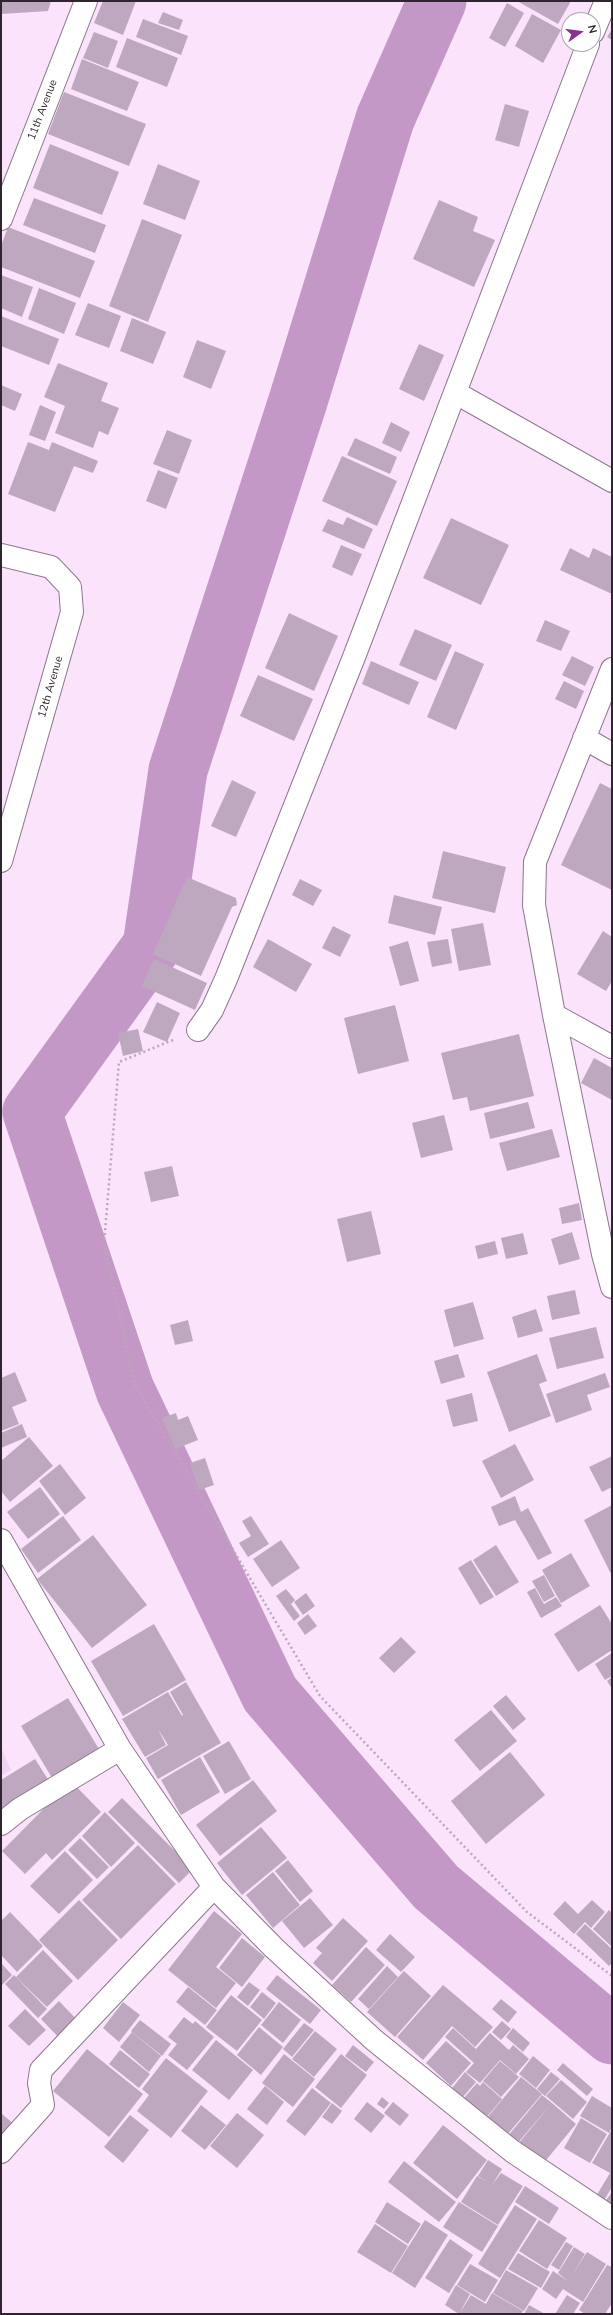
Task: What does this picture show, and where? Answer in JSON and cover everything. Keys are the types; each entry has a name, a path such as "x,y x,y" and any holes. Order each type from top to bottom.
{"street":[{"name":"11th Avenue","path":"1,219 86,1"},
{"path":"601,13 606,1"},
{"path":"198,1030 212,1010 226,979 456,393 585,52"},
{"path":"456,393 612,481"},
{"name":"12th Avenue","path":"1,555 51,567 70,587 72,612 1,861"},
{"path":"612,669 535,862 534,905 554,1015 603,1254 612,1287"},
{"path":"584,738 612,754"},
{"path":"554,1015 612,1047"},
{"path":"1,1540 120,1749 214,1886 274,1948 374,2040 512,2151 612,2218"},
{"path":"1,1824 20,1809 120,1749"},
{"path":"1,2152 43,2105 39,2083 41,2070 214,1886"}],"path":[{"path":"198,1030 119,1062 104,1244 135,1385 320,1696 527,1912 612,1976"}],"shaded area":[{"path":"1,1747 11,1770 1,1776"}],"building":[{"path":"1,1 51,1 48,11 1,14"},
{"path":"103,1 136,1 123,35 94,23"},
{"path":"517,1 571,1 565,12 561,12 561,19 558,24"},
{"path":"507,3 524,13 505,47 489,38"},
{"path":"163,12 183,20 179,30 158,23"},
{"path":"532,14 561,30 543,63 515,46"},
{"path":"143,19 188,36 181,55 136,37"},
{"path":"612,29 612,40 607,37"},
{"path":"94,32 118,41 108,68 83,58"},
{"path":"127,38 178,58 167,87 116,67"},
{"path":"82,59 139,82 127,111 71,89"},
{"path":"64,92 146,124 129,166 48,134"},
{"path":"505,104 529,111 519,147 495,140"},
{"path":"50,144 119,172 102,215 33,188"},
{"path":"158,164 200,181 185,220 143,204"},
{"path":"34,198 106,225 95,253 23,225"},
{"path":"439,200 478,217 473,231 495,240 474,287 413,259"},
{"path":"142,219 182,235 148,322 109,306"},
{"path":"8,227 95,261 80,298 1,267 1,246"},
{"path":"1,275 33,287 22,317 1,308"},
{"path":"39,288 76,303 64,334 28,319"},
{"path":"88,303 121,316 109,348 75,335"},
{"path":"1,316 59,339 49,365 1,346"},
{"path":"132,318 166,332 153,364 120,351"},
{"path":"197,340 226,351 211,389 183,377"},
{"path":"419,344 444,355 424,401 399,389"},
{"path":"58,363 108,383 101,401 119,408 108,435 99,431 93,448 55,433 65,406 44,397"},
{"path":"1,385 22,394 15,411 1,405"},
{"path":"40,405 56,412 45,441 29,435"},
{"path":"391,422 410,432 401,452 382,443"},
{"path":"167,430 192,440 179,474 153,464"},
{"path":"355,438 397,457 390,474 347,455"},
{"path":"28,442 49,450 52,442 98,461 93,473 74,466 55,512 8,494"},
{"path":"342,456 397,481 377,526 322,501"},
{"path":"158,470 178,478 166,509 146,501"},
{"path":"347,517 373,529 364,549 322,531 328,519 343,525"},
{"path":"451,518 509,545 481,605 423,578"},
{"path":"341,545 362,554 352,576 332,567"},
{"path":"570,548 589,558 593,548 612,557 612,594 560,570"},
{"path":"289,613 338,636 314,691 265,668"},
{"path":"545,620 570,631 561,651 536,641"},
{"path":"415,629 452,645 436,681 399,665"},
{"path":"455,651 484,664 456,730 427,717"},
{"path":"572,656 594,667 585,686 562,675"},
{"path":"371,661 419,682 409,705 362,684"},
{"path":"258,675 313,699 294,741 240,716"},
{"path":"564,681 584,691 576,709 555,699"},
{"path":"232,780 256,792 236,837 211,826"},
{"path":"600,783 612,789 612,890 561,865"},
{"path":"443,851 506,867 495,913 432,898"},
{"path":"187,877 236,898 237,905 232,907 201,976 153,954"},
{"path":"300,879 322,890 313,906 292,895"},
{"path":"394,895 442,907 435,935 388,923"},
{"path":"483,923 491,965 459,971 451,929"},
{"path":"333,926 351,935 340,957 322,948"},
{"path":"603,931 612,937 612,981 606,991 577,974"},
{"path":"268,939 312,964 296,992 253,967"},
{"path":"448,939 452,963 432,967 427,942"},
{"path":"408,941 419,981 400,986 389,947"},
{"path":"154,959 207,983 195,1010 142,986"},
{"path":"157,1002 180,1013 167,1042 143,1032"},
{"path":"395,1005 409,1061 358,1074 344,1018"},
{"path":"138,1029 143,1051 123,1056 118,1033"},
{"path":"519,1034 534,1096 470,1111 467,1097 453,1100 441,1053"},
{"path":"594,1058 612,1068 612,1100 581,1083"},
{"path":"528,1102 535,1128 490,1139 484,1113"},
{"path":"444,1115 453,1150 421,1158 412,1123"},
{"path":"552,1129 560,1157 507,1171 499,1143"},
{"path":"172,1166 179,1196 151,1202 144,1172"},
{"path":"579,1203 582,1220 562,1224 559,1208"},
{"path":"371,1211 381,1254 347,1262 337,1219"},
{"path":"572,1232 580,1259 559,1265 551,1239"},
{"path":"523,1233 528,1254 506,1259 501,1238"},
{"path":"495,1241 498,1254 478,1259 475,1246"},
{"path":"575,1290 580,1314 552,1320 547,1296"},
{"path":"473,1302 484,1339 454,1347 444,1310"},
{"path":"536,1309 543,1331 518,1338 512,1317"},
{"path":"188,1320 193,1341 175,1345 170,1325"},
{"path":"596,1327 604,1358 557,1369 549,1338"},
{"path":"458,1354 465,1377 441,1384 434,1361"},
{"path":"537,1354 547,1381 539,1384 551,1416 509,1432 487,1372"},
{"path":"15,1372 27,1401 12,1407 19,1424 1,1431 1,1378"},
{"path":"605,1373 610,1387 587,1395 592,1410 556,1423 546,1394"},
{"path":"472,1393 478,1421 453,1427 446,1400"},
{"path":"176,1413 178,1420 188,1416 198,1440 175,1449 162,1418"},
{"path":"22,1424 27,1437 1,1448 1,1433"},
{"path":"29,1437 53,1466 10,1502 1,1491 1,1461"},
{"path":"515,1444 534,1480 501,1498 482,1461"},
{"path":"612,1456 612,1487 602,1492 589,1467"},
{"path":"205,1458 214,1485 199,1490 190,1463"},
{"path":"60,1464 86,1498 65,1515 39,1481"},
{"path":"40,1487 60,1514 28,1539 7,1512"},
{"path":"515,1496 521,1512 528,1508 552,1553 538,1560 515,1520 499,1526 491,1507"},
{"path":"612,1505 612,1576 584,1520"},
{"path":"63,1516 81,1540 38,1573 21,1549"},
{"path":"251,1516 269,1544 248,1557 239,1543 251,1536 242,1521"},
{"path":"93,1535 147,1605 92,1648 37,1579"},
{"path":"281,1540 300,1568 272,1587 253,1559"},
{"path":"496,1545 519,1582 496,1596 473,1560"},
{"path":"571,1553 590,1586 561,1603 542,1570"},
{"path":"471,1560 494,1597 480,1605 458,1568"},
{"path":"544,1575 555,1596 544,1602 532,1581"},
{"path":"535,1588 544,1604 556,1597 562,1606 541,1618 527,1592"},
{"path":"286,1589 295,1600 291,1604 300,1616 294,1621 276,1596"},
{"path":"306,1593 315,1606 303,1615 294,1602"},
{"path":"600,1605 612,1624 612,1650 578,1672 554,1634"},
{"path":"308,1614 317,1626 305,1635 297,1623"},
{"path":"154,1624 186,1680 123,1716 91,1661"},
{"path":"401,1637 416,1652 394,1673 379,1658"},
{"path":"612,1653 612,1676 605,1680 595,1664"},
{"path":"612,1677 612,1689 607,1681"},
{"path":"186,1682 221,1743 158,1779 146,1758 168,1745 158,1729 166,1745 145,1757 122,1719 168,1692 182,1716 183,1715 170,1692"},
{"path":"506,1695 526,1719 513,1730 493,1706"},
{"path":"68,1698 102,1754 55,1783 21,1726"},
{"path":"491,1710 517,1741 480,1771 454,1740"},
{"path":"229,1741 251,1779 225,1794 203,1756"},
{"path":"510,1752 545,1795 486,1844 451,1801"},
{"path":"200,1757 220,1792 181,1815 161,1780"},
{"path":"35,1759 49,1781 1,1811 1,1780"},
{"path":"253,1780 277,1811 220,1856 196,1825"},
{"path":"71,1781 101,1812 52,1860 46,1853 25,1874 2,1851"},
{"path":"122,1798 193,1869 179,1883 108,1812"},
{"path":"105,1812 135,1843 111,1867 82,1836"},
{"path":"261,1827 287,1858 242,1895 217,1863"},
{"path":"80,1838 109,1867 97,1879 68,1850"},
{"path":"138,1845 176,1884 121,1939 82,1900"},
{"path":"65,1851 93,1880 59,1914 30,1886"},
{"path":"288,1860 313,1891 300,1902 275,1871"},
{"path":"273,1872 300,1905 273,1928 246,1895"},
{"path":"310,1898 333,1925 304,1948 282,1921"},
{"path":"79,1900 118,1940 78,1980 39,1940"},
{"path":"592,1900 605,1912 591,1928 585,1922 574,1934 553,1914 565,1901 578,1914"},
{"path":"609,1910 612,1913 612,1947 593,1929"},
{"path":"214,1911 242,1934 216,1967 236,1983 216,2008 168,1970"},
{"path":"10,1912 43,1946 17,1972 1,1955 1,1921"},
{"path":"343,1918 368,1941 332,1981 313,1963 322,1953 316,1948"},
{"path":"585,1924 612,1949 612,1963 609,1966 576,1934"},
{"path":"390,1934 415,1957 401,1972 376,1950"},
{"path":"242,1938 265,1957 242,1987 219,1968"},
{"path":"366,1947 385,1965 351,2002 332,1985"},
{"path":"43,1950 73,1981 47,2007 16,1977"},
{"path":"1,1963 12,1975 1,1986"},
{"path":"387,1966 398,1977 369,2009 358,1999"},
{"path":"404,1971 431,1996 395,2037 367,2012"},
{"path":"14,1975 47,2009 38,2018 5,1984"},
{"path":"277,1975 321,2010 310,2024 266,1989"},
{"path":"249,1982 260,1990 248,2006 237,1997"},
{"path":"443,1985 493,2027 475,2047 452,2026 423,2060 397,2037"},
{"path":"188,1987 217,2010 205,2025 176,2002"},
{"path":"262,1992 276,2003 264,2019 250,2007"},
{"path":"231,1995 262,2020 237,2051 206,2027"},
{"path":"501,1999 517,2012 508,2023 492,2009"},
{"path":"59,2001 80,2023 62,2041 41,2019"},
{"path":"123,2002 140,2015 119,2042 103,2028"},
{"path":"279,2002 301,2020 283,2043 261,2025"},
{"path":"25,2009 46,2030 29,2046 8,2026"},
{"path":"184,2017 193,2024 195,2021 214,2037 187,2070 168,2055 177,2044 168,2037"},
{"path":"140,2020 171,2044 162,2056 131,2031"},
{"path":"502,2021 511,2029 501,2040 492,2032"},
{"path":"304,2023 314,2030 292,2057 283,2049"},
{"path":"259,2027 283,2047 261,2075 237,2055"},
{"path":"453,2028 476,2049 490,2033 509,2050 513,2045 529,2059 516,2074 500,2060 480,2083 466,2072 474,2063 445,2037"},
{"path":"513,2028 530,2043 523,2052 506,2037"},
{"path":"315,2031 337,2049 314,2077 292,2059"},
{"path":"132,2032 161,2056 149,2072 120,2047"},
{"path":"216,2040 253,2070 229,2100 192,2070"},
{"path":"446,2041 471,2063 451,2086 426,2063"},
{"path":"353,2045 374,2062 366,2072 345,2056"},
{"path":"87,2049 143,2094 109,2137 53,2091"},
{"path":"120,2050 150,2074 139,2088 109,2064"},
{"path":"284,2054 315,2079 293,2107 262,2083"},
{"path":"341,2054 367,2075 341,2108 315,2087"},
{"path":"533,2056 550,2070 536,2088 519,2074"},
{"path":"166,2058 208,2091 171,2138 137,2111 149,2095 142,2089"},
{"path":"500,2061 519,2077 501,2097 483,2081"},
{"path":"563,2063 593,2089 587,2096 557,2070"},
{"path":"465,2072 476,2082 462,2098 452,2088"},
{"path":"551,2072 560,2079 545,2096 537,2089"},
{"path":"521,2077 542,2094 506,2136 486,2119"},
{"path":"561,2080 587,2102 573,2119 546,2096"},
{"path":"483,2082 502,2099 485,2119 463,2099 477,2083 480,2086"},
{"path":"265,2086 284,2102 267,2125 247,2109"},
{"path":"312,2088 331,2103 305,2136 286,2121"},
{"path":"542,2095 552,2103 516,2145 507,2137"},
{"path":"592,2096 612,2108 612,2127 609,2133 580,2116"},
{"path":"382,2097 389,2103 384,2109 377,2104"},
{"path":"367,2102 385,2116 371,2133 354,2119"},
{"path":"393,2102 409,2115 400,2126 384,2113"},
{"path":"332,2103 342,2111 332,2124 322,2117"},
{"path":"552,2103 576,2124 542,2165 518,2144"},
{"path":"201,2105 226,2125 205,2150 181,2131"},
{"path":"1,2113 16,2126 1,2144"},
{"path":"237,2113 264,2135 237,2168 210,2146"},
{"path":"130,2115 149,2130 123,2163 104,2147"},
{"path":"581,2118 607,2134 590,2163 564,2148"},
{"path":"443,2125 487,2160 457,2199 413,2163"},
{"path":"612,2129 612,2187 603,2202 595,2198 610,2173 592,2163"},
{"path":"488,2160 502,2169 492,2185 501,2173 523,2186 498,2225 461,2202 477,2176 487,2182 478,2176"},
{"path":"404,2161 456,2202 439,2222 388,2182"},
{"path":"525,2186 559,2208 549,2224 515,2202"},
{"path":"612,2192 612,2209 604,2203"},
{"path":"387,2202 421,2224 408,2244 375,2222"},
{"path":"459,2202 498,2226 482,2252 443,2227"},
{"path":"515,2205 537,2219 500,2278 478,2264"},
{"path":"425,2220 448,2235 415,2288 392,2273"},
{"path":"539,2220 567,2238 547,2269 519,2251"},
{"path":"375,2224 408,2246 391,2273 357,2252"},
{"path":"450,2239 473,2255 449,2293 425,2278"},
{"path":"566,2242 573,2246 559,2270 551,2265"},
{"path":"574,2247 585,2254 571,2277 587,2252 606,2264 583,2302 563,2289 556,2299 542,2289 553,2271 568,2281 558,2273"},
{"path":"518,2253 550,2272 541,2288 508,2269"},
{"path":"470,2264 498,2280 485,2302 457,2285"},
{"path":"607,2265 612,2267 612,2303 605,2314 585,2314 579,2310"},
{"path":"506,2270 538,2288 524,2311 493,2293"},
{"path":"456,2285 470,2294 459,2314 445,2305"},
{"path":"492,2293 523,2311 521,2314 459,2314 471,2295 486,2304"},
{"path":"567,2295 580,2303 573,2314 555,2314"},
{"path":"529,2305 545,2314 524,2314"}],"waterway":[{"path":"437,1 385,119 298,401 178,770 152,946 32,1112 125,1390 270,1694 436,1887 612,2035"}]}
